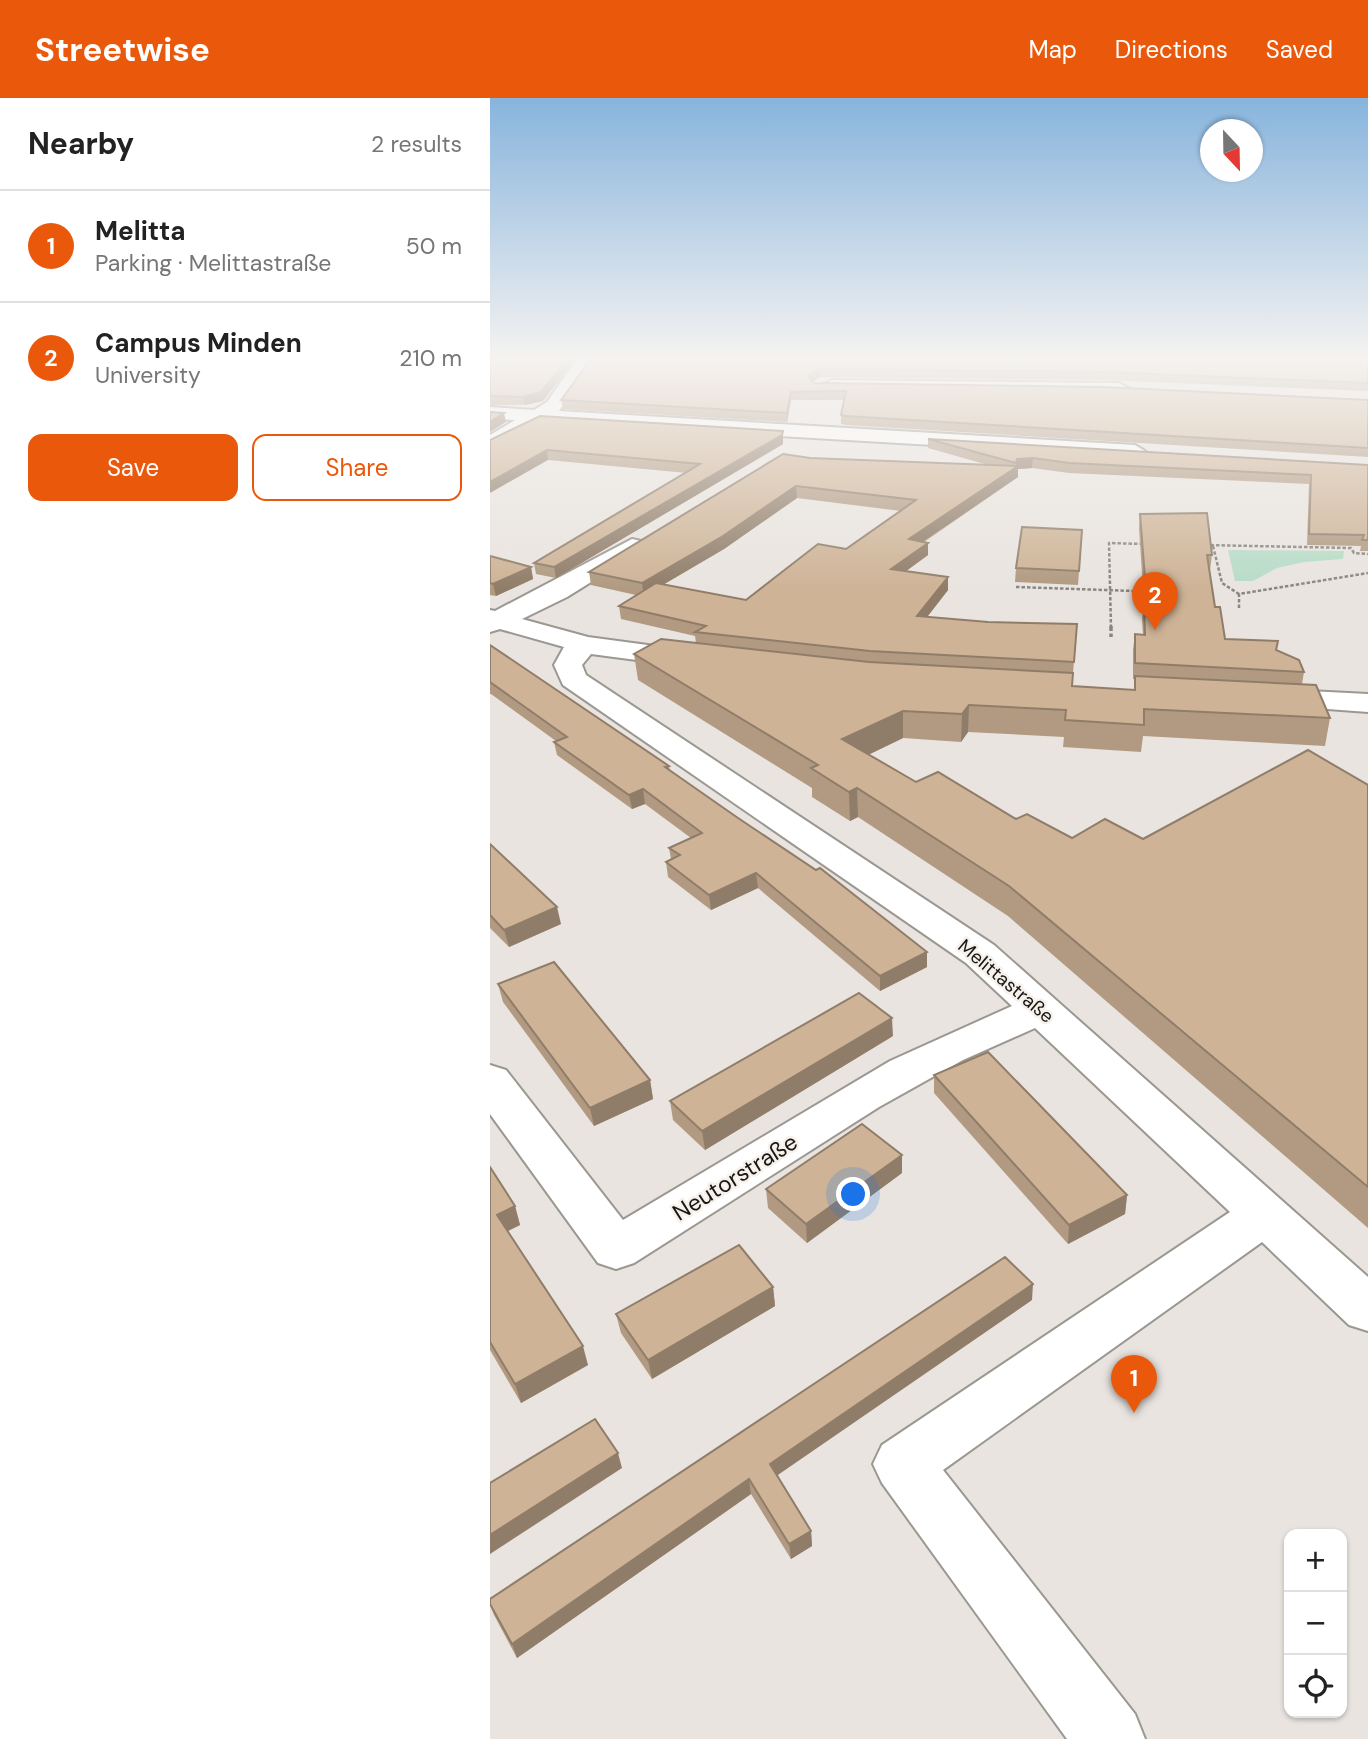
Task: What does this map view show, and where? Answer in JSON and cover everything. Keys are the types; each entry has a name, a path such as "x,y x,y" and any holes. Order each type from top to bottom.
{"street":[{"path":"792,450 799,436"},
{"path":"1049,436 1150,452"},
{"path":"493,621 651,535"},
{"path":"493,621 586,645 724,662"},
{"name":"Melittastraße","path":"586,645 573,654 568,665 573,679 980,954 1368,1309"},
{"path":"1237,696 1368,703"},
{"name":"Neutorstraße","path":"490,1081 616,1249 860,1099 949,1050 1041,1010"},
{"path":"1110,1739 903,1464 1265,1214"}],"path":[{"path":"1111,637 1109,543 1148,544"},
{"path":"1200,545 1351,548 1354,553 1368,554"},
{"path":"1213,546 1222,583 1239,594 1368,573"},
{"path":"1016,587 1134,591"},
{"path":"1239,594 1239,608"}],"green space":[{"path":"1228,550 1344,551 1343,559 1304,562 1277,568 1253,581 1235,581"}],"building":[{"path":"499,436 781,436 554,567 534,563 700,464 547,450 490,482 490,440"},
{"path":"1165,436 1368,436 1368,448"},
{"path":"928,439 1368,465 1368,540 1362,540 1364,535 1309,534 1311,475 1069,463 1033,458 1017,459 1016,463"},
{"path":"783,454 810,458 1018,466 909,539 928,543 891,569 948,577 917,616 988,622 1077,624 1074,662 870,651 695,632 706,626 619,606 656,583 746,600 818,544 846,549 916,500 796,486 723,536 642,583 589,572"},
{"path":"1207,513 1212,555 1207,555 1215,607 1220,607 1225,639 1278,641 1276,650 1299,660 1304,672 1135,663 1135,634 1145,635 1144,604 1147,604 1140,514"},
{"path":"1022,527 1082,530 1079,571 1016,568"},
{"path":"490,556 531,567 493,584 490,583"},
{"path":"661,639 869,662 1073,673 1072,686 1135,690 1135,676 1316,685 1330,718 1144,709 1144,725 1065,720 1066,710 969,705 962,714 903,711 842,739 916,782 938,772 1016,819 1027,814 1072,838 1105,819 1143,839 1308,750 1368,785 1368,1187 1009,886 857,788 849,792 811,768 818,765 634,654"},
{"path":"490,645 669,766 665,767 738,818 816,870 820,868 927,952 880,976 756,873 709,895 666,862 680,855 669,848 702,833 643,789 629,795 554,742 567,737 490,682"},
{"path":"490,844 557,907 504,930 490,915"},
{"path":"554,962 650,1080 590,1108 498,984"},
{"path":"859,993 892,1018 702,1131 670,1101"},
{"path":"988,1052 1127,1195 1069,1225 934,1075"},
{"path":"862,1124 902,1155 806,1224 766,1189"},
{"path":"490,1167 515,1206 497,1215 583,1346 515,1384 490,1342"},
{"path":"739,1245 773,1287 648,1360 616,1314"},
{"path":"1005,1257 1033,1284 770,1464 811,1531 789,1544 749,1479 512,1644 490,1604 490,1599"},
{"path":"595,1419 618,1453 490,1535 490,1483"}],"place":[{"name":"Campus Minden","path":"1155,630"},
{"name":"Melitta","path":"1134,1413"}]}
